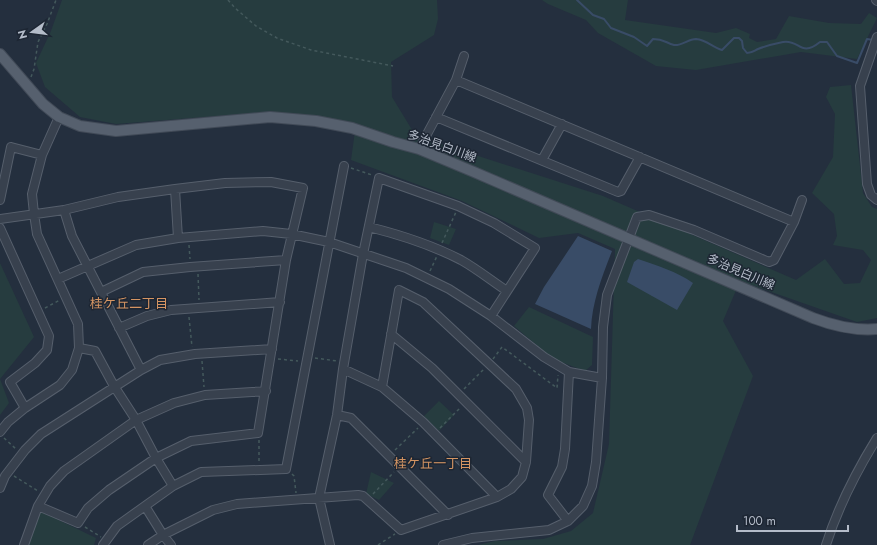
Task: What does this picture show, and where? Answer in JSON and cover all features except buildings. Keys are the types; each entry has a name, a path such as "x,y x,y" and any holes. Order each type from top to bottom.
{"main road":[{"name":"多治見白川線","path":"0,54 43,104 59,117 80,126 116,131 270,117 316,121 352,128 419,150 474,172 813,318 836,326 863,330 877,329"}],"street":[{"path":"877,37 860,86 867,184 871,195 877,200"},
{"path":"419,150 456,80 464,56"},
{"path":"456,80 794,222"},
{"path":"436,116 618,192 621,191 640,157"},
{"path":"0,434 8,422 25,408 60,385 72,370 79,348 78,324 37,234 32,194 42,155 59,117"},
{"path":"542,160 562,124"},
{"path":"0,200 11,147 42,155"},
{"path":"105,543 117,526 173,486 201,472 286,469 344,166"},
{"path":"330,545 319,498 337,415 363,254 379,178 458,206 494,223 535,248 491,316"},
{"path":"0,219 64,210 118,197 175,188 225,183 271,182 303,188 286,260 258,434 191,441 156,458 109,490 88,508 78,523 38,506"},
{"path":"175,188 178,238"},
{"path":"444,545 472,538 549,530 568,521 583,506 592,486 596,462 602,378 603,327 607,295 637,217 649,215 694,230 769,262 774,260 794,222 802,200"},
{"path":"64,210 72,236 141,370"},
{"path":"369,227 410,238 439,250 462,261 507,291"},
{"path":"0,228 49,336 47,350 35,364 10,382 25,408"},
{"path":"58,279 136,245 178,238 263,231 291,234 329,242 406,268 449,289 491,316 544,357 569,372 602,378"},
{"path":"101,292 143,272 286,260"},
{"path":"148,545 163,535 213,510 237,504 358,495 363,496 368,500 401,530 497,497 511,489 522,477 526,462 529,420 527,408 516,389 423,302 400,290 382,387"},
{"path":"119,328 147,316 171,310 280,302"},
{"path":"391,334 432,368 526,462"},
{"path":"79,348 95,351 173,486"},
{"path":"0,488 8,472 40,434 114,386 160,360 202,353 272,349"},
{"path":"344,365 382,387 423,422 497,497"},
{"path":"568,521 548,495 562,467 569,372"},
{"path":"24,545 38,506 50,486 64,471 136,420 174,403 205,395 266,391"},
{"path":"337,415 351,418 448,515"},
{"path":"826,545 846,492 877,438"},
{"path":"145,506 171,545"}],"path":[{"path":"28,88 34,69 38,42 56,0"},
{"path":"228,0 256,26 277,38 311,50 393,66"},
{"path":"344,166 379,178"},
{"path":"188,237 200,308"},
{"path":"38,311 66,297"},
{"path":"189,309 193,354"},
{"path":"458,394 489,364 502,346 557,388 559,366"},
{"path":"202,353 205,395"},
{"path":"270,358 307,359 344,365"},
{"path":"434,434 466,402"},
{"path":"389,455 423,422"},
{"path":"0,434 22,454"},
{"path":"258,434 259,470"},
{"path":"368,500 400,466"},
{"path":"286,469 294,476 297,499"},
{"path":"8,472 45,495"},
{"path":"78,523 105,543"},
{"path":"378,545 401,530"}],"green space":[{"path":"62,0 437,0 438,19 434,35 391,62 392,97 417,138 438,143 603,196 796,280 825,259 844,284 860,283 871,260 863,250 833,245 837,236 834,214 812,193 833,157 835,114 826,97 830,87 851,85 863,193 872,207 877,209 877,318 857,322 740,281 723,321 753,376 690,545 478,545 495,541 543,539 571,531 593,513 609,444 615,249 578,233 539,238 462,201 351,160 356,124 269,112 116,124 80,117 45,87 36,63 51,31"},
{"path":"542,0 628,0 625,20 716,33 736,28 750,34 749,38 757,42 776,39 789,16 829,23 861,24 869,13 877,18 857,59 801,52 696,70 656,66 598,33 586,20"},
{"path":"434,222 456,229 449,245 430,238"},
{"path":"0,263 34,337 0,379"},
{"path":"529,307 593,337 592,365 585,371 553,359 514,326"},
{"path":"0,379 9,403 0,415"},
{"path":"439,401 454,415 439,431 424,416"},
{"path":"371,472 394,483 379,500 366,494"},
{"path":"40,511 96,538 94,545 28,545"}],"water":[{"path":"578,236 612,251 595,299 591,329 535,304 544,287"},
{"path":"638,259 673,272 693,283 677,310 627,282 634,262"}],"waterway":[{"path":"577,0 593,15 604,19 611,28 634,37 647,46 653,39 674,45 696,39 722,50 734,38 739,38 742,41 743,48 747,53 783,42 793,43 804,48 808,48 820,42 827,42 837,56 857,63 867,39 873,40"}],"district":[{"name":"桂ケ丘二丁目","path":"129,303"},
{"name":"桂ケ丘一丁目","path":"433,463"}]}
